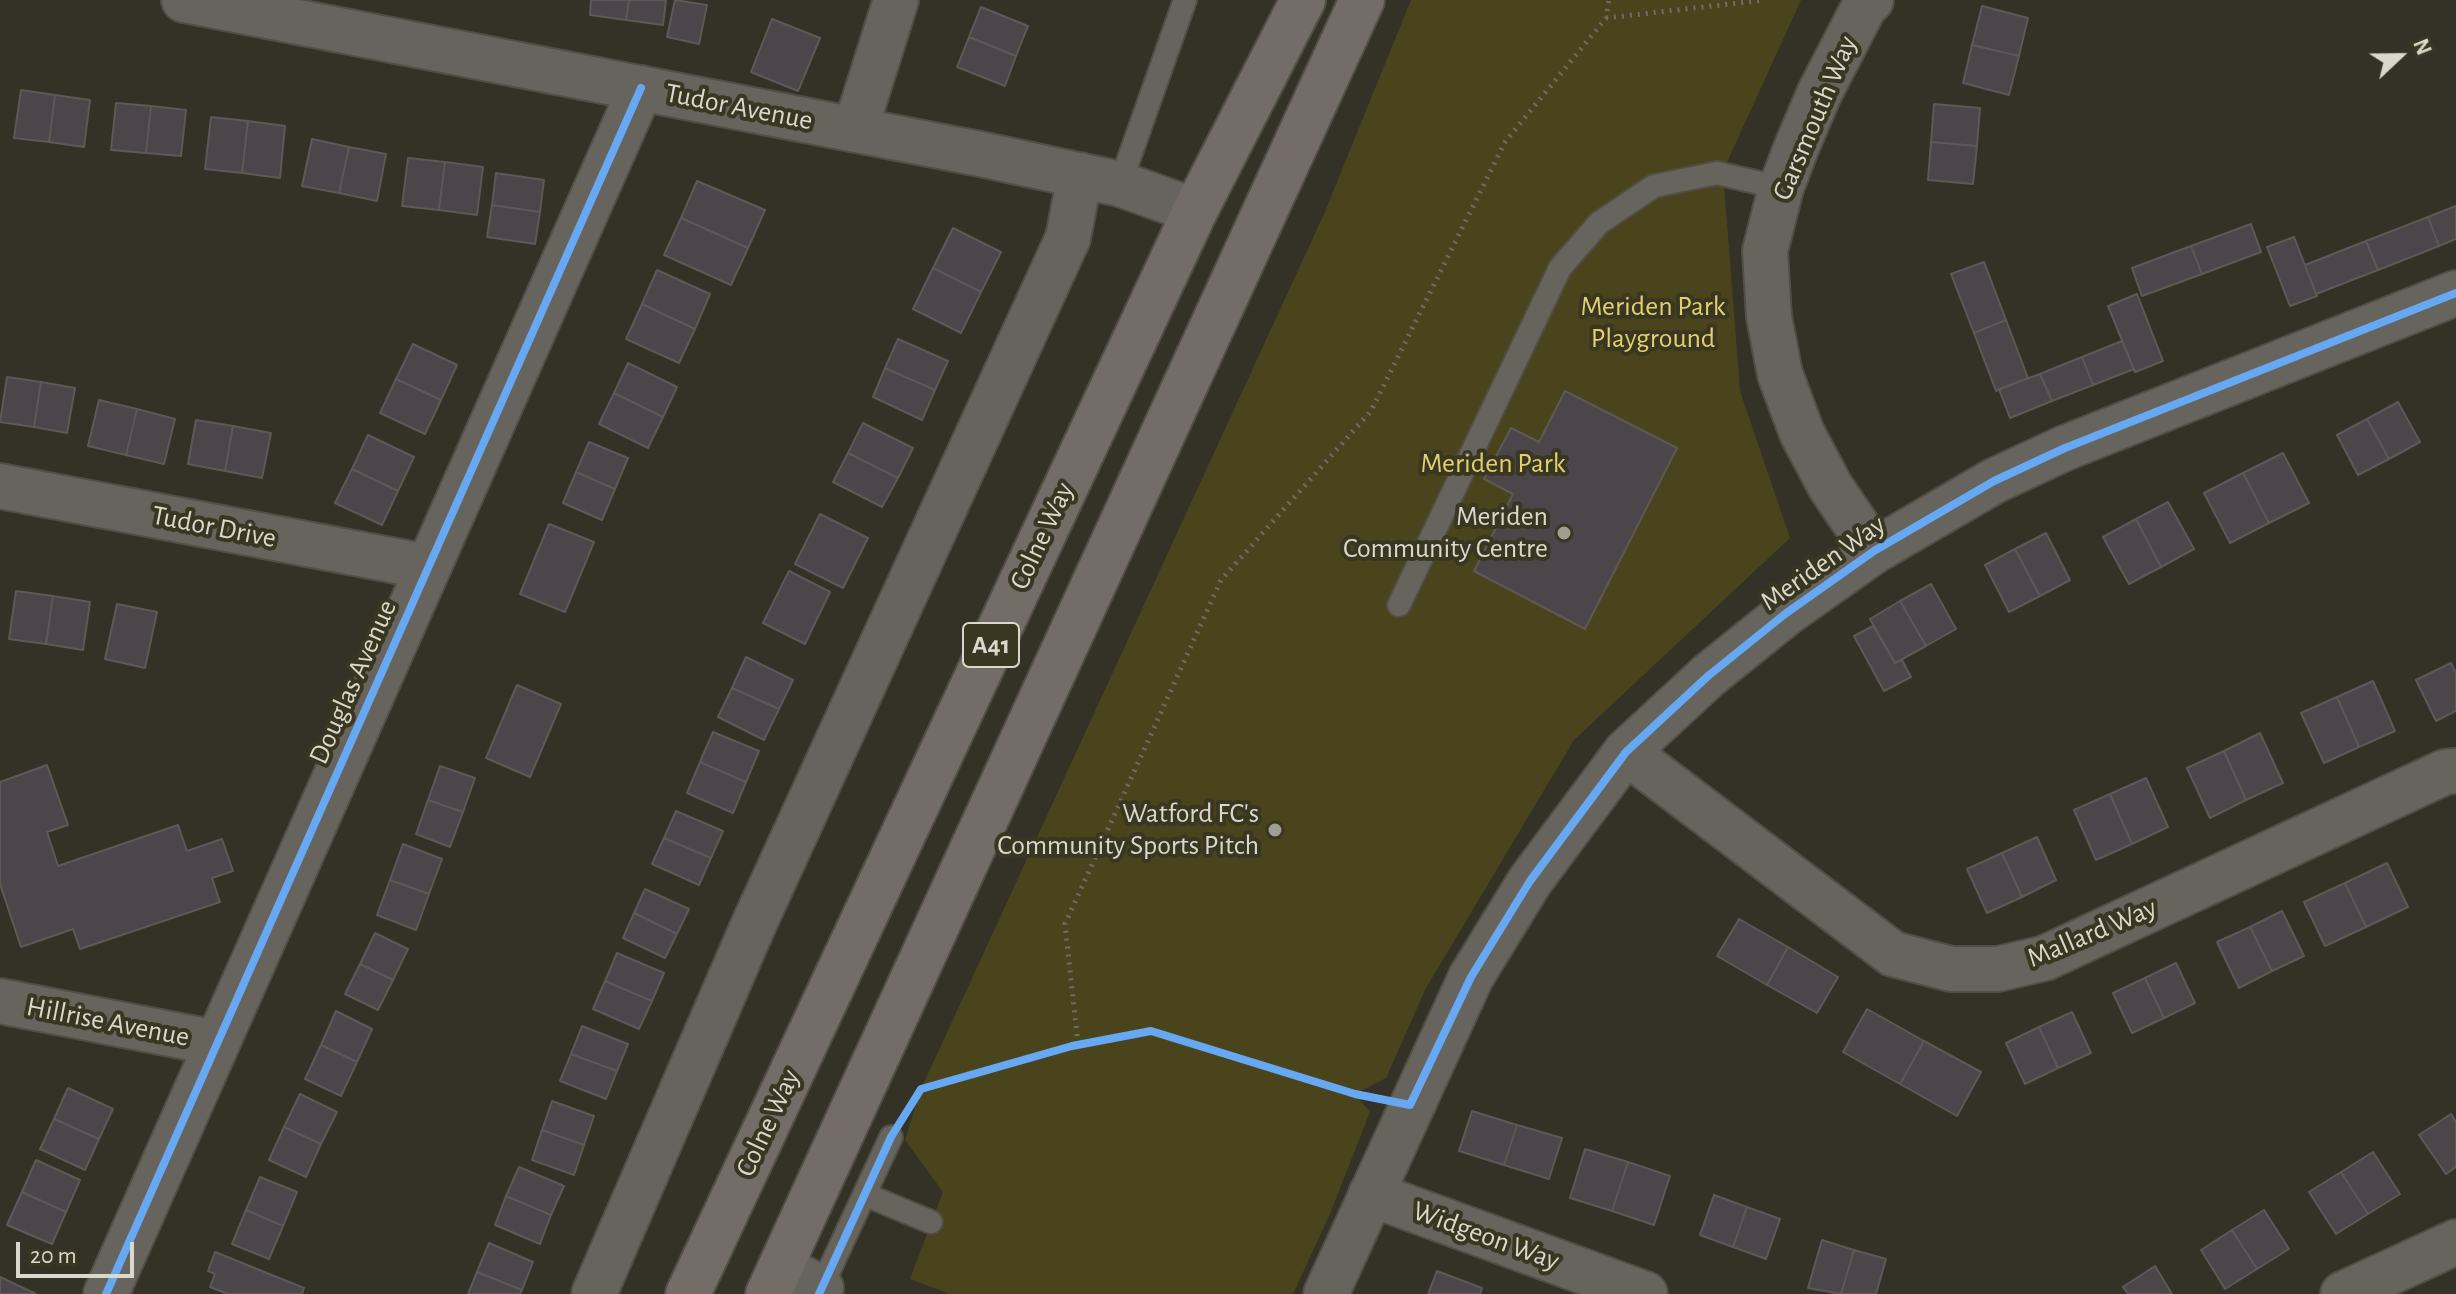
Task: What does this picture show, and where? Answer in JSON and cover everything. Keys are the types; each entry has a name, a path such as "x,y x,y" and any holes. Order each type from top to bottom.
{"highway":[{"name":"Colne Way","path":"688,1294 1195,211 1303,0"},
{"name":"A41","path":"774,1280 1362,0"}],"street":[{"name":"Tudor Avenue","path":"184,0 1100,180 1195,211"},
{"path":"855,130 896,0"},
{"name":"Garsmouth Way","path":"1871,0 1864,7 1819,94 1781,188 1765,251 1769,317 1780,374 1802,433 1830,486 1874,551"},
{"name":"Douglas Avenue","path":"106,1294 641,88"},
{"path":"594,1294 753,926 1068,238 1100,180"},
{"name":"Meriden Way","path":"1326,1294 1471,977 1530,881 1626,752 1708,676 1774,622 1874,551 1994,481 2065,448 2456,293"},
{"name":"Tudor Drive","path":"0,486 428,567"},
{"name":"Mallard Way","path":"1626,752 1893,954 1951,969 1998,969 2045,958 2445,772 2456,771"},
{"name":"Hillrise Avenue","path":"0,1001 217,1043"},
{"name":"Widgeon Way","path":"1371,1194 1645,1294"},
{"path":"2343,1294 2456,1242"},
{"path":"774,1280 820,1291"}],"lane":[{"path":"1100,180 1185,0"},
{"path":"1399,605 1560,268 1599,223 1654,186 1717,173 1781,188"},
{"path":"820,1291 891,1137"},
{"path":"866,1195 931,1222"}],"path":[{"path":"1093,1041 1075,1045 1065,924 1221,580 1371,411 1505,142 1606,18 1609,0"},
{"path":"1606,18 1765,0"}],"green space":[{"name":"Meriden Park","path":"1411,0 1801,0 1723,171 1740,391 1790,538 1574,740 1426,988 1386,1078 1355,1094 1370,1112 1329,1216 1293,1294 950,1294 910,1279 943,1192 905,1140 921,1089 1324,214"}],"building":[{"path":"591,0 629,0 626,20 590,15"},
{"path":"629,0 666,0 663,25 626,20"},
{"path":"675,0 707,5 699,44 667,37"},
{"path":"1982,6 2028,18 2019,56 1972,45"},
{"path":"981,7 1028,26 1016,56 969,37"},
{"path":"772,19 820,38 798,91 751,72"},
{"path":"969,37 1016,56 1005,86 957,67"},
{"path":"1972,45 2019,56 2009,95 1963,83"},
{"path":"21,90 55,95 49,142 14,138"},
{"path":"55,95 90,100 84,147 49,142"},
{"path":"116,103 151,106 146,153 111,150"},
{"path":"1934,104 1980,108 1977,146 1931,142"},
{"path":"151,106 186,110 181,156 146,153"},
{"path":"211,117 248,121 242,173 205,169"},
{"path":"248,121 285,126 280,178 242,173"},
{"path":"312,139 349,147 339,193 302,186"},
{"path":"1931,142 1977,146 1973,184 1928,180"},
{"path":"349,147 386,154 377,201 339,193"},
{"path":"408,158 445,162 439,210 402,206"},
{"path":"445,162 483,167 477,215 439,210"},
{"path":"496,173 544,180 540,212 492,205"},
{"path":"697,181 765,210 748,248 681,218"},
{"path":"492,205 540,212 535,244 487,237"},
{"path":"2456,206 2456,239 2439,246 2428,217"},
{"path":"2428,217 2439,246 2378,270 2366,241"},
{"path":"681,218 748,248 731,285 664,255"},
{"path":"2251,224 2261,252 2202,274 2191,246"},
{"path":"953,228 1001,252 981,292 933,268"},
{"path":"2294,237 2317,296 2290,306 2267,247"},
{"path":"2366,241 2378,270 2316,294 2305,265"},
{"path":"2191,246 2202,274 2142,296 2132,268"},
{"path":"1984,262 2006,320 1974,333 1951,274"},
{"path":"933,268 981,292 961,333 913,309"},
{"path":"657,270 710,294 695,329 642,304"},
{"path":"2137,294 2163,361 2135,372 2108,306"},
{"path":"642,304 695,329 679,363 626,339"},
{"path":"2006,320 2028,378 1996,391 1974,333"},
{"path":"898,339 948,361 935,390 885,368"},
{"path":"2122,341 2134,369 2093,385 2082,357"},
{"path":"413,344 457,365 441,400 396,379"},
{"path":"2082,357 2093,385 2052,401 2040,374"},
{"path":"628,363 677,387 663,417 614,393"},
{"path":"885,368 935,390 922,420 873,397"},
{"path":"2040,374 2052,401 2010,418 1999,389"},
{"path":"7,377 41,382 34,427 0,422"},
{"path":"396,379 441,400 425,434 380,413"},
{"path":"41,382 75,388 67,433 34,427"},
{"name":"Meriden Community Centre","path":"1565,391 1677,448 1585,629 1474,571 1513,494 1484,479 1511,428 1539,442"},
{"path":"614,393 663,417 648,448 599,424"},
{"path":"99,400 137,409 126,455 88,446"},
{"path":"2398,402 2420,442 2389,459 2367,419"},
{"path":"137,409 175,419 164,464 126,455"},
{"path":"2367,419 2389,459 2358,475 2337,435"},
{"path":"196,420 233,426 225,471 188,464"},
{"path":"863,423 913,448 898,478 848,453"},
{"path":"233,426 271,433 262,478 225,471"},
{"path":"368,435 414,457 398,491 352,469"},
{"path":"589,442 628,458 615,489 576,472"},
{"path":"848,453 898,478 882,507 833,482"},
{"path":"2283,453 2309,503 2269,523 2243,473"},
{"path":"352,469 398,491 382,525 335,503"},
{"path":"576,472 615,489 602,520 563,503"},
{"path":"2243,473 2269,523 2230,543 2204,493"},
{"path":"2168,502 2194,549 2161,567 2136,519"},
{"path":"820,514 868,538 843,588 795,564"},
{"path":"2136,519 2161,567 2129,584 2103,537"},
{"path":"549,524 594,542 565,612 520,594"},
{"path":"2046,533 2070,580 2040,596 2015,549"},
{"path":"2015,549 2040,596 2009,612 1985,565"},
{"path":"789,571 830,592 805,644 763,623"},
{"path":"1931,584 1956,629 1926,646 1900,601"},
{"path":"16,591 53,596 46,644 9,639"},
{"path":"53,596 90,602 83,650 46,644"},
{"path":"1900,601 1926,646 1895,663 1870,619"},
{"path":"117,604 157,612 145,668 105,659"},
{"path":"1873,626 1895,663 1902,660 1911,677 1884,691 1854,636"},
{"path":"746,657 793,680 779,709 732,688"},
{"path":"2451,663 2456,673 2456,711 2436,721 2416,680"},
{"path":"2373,681 2395,731 2359,747 2337,697"},
{"path":"517,685 561,704 530,777 486,758"},
{"path":"732,688 779,709 764,740 718,717"},
{"path":"2337,697 2359,747 2324,763 2301,713"},
{"path":"713,732 759,751 746,782 700,762"},
{"path":"2260,733 2283,783 2246,800 2224,751"},
{"path":"2224,751 2246,800 2210,818 2187,768"},
{"path":"700,762 746,782 733,813 687,793"},
{"path":"47,765 68,825 47,832 58,866 178,825 187,851 222,839 233,871 212,878 220,902 80,949 73,929 21,947 0,884 0,782"},
{"path":"440,766 475,778 463,812 428,800"},
{"path":"2146,778 2168,827 2132,844 2110,794"},
{"path":"2110,794 2132,844 2096,860 2074,810"},
{"path":"428,800 463,812 450,847 416,834"},
{"path":"676,811 723,831 711,858 664,838"},
{"path":"2037,837 2056,880 2022,897 2002,853"},
{"path":"664,838 711,858 699,885 652,864"},
{"path":"403,844 442,859 429,894 390,880"},
{"path":"2002,853 2022,897 1987,913 1967,869"},
{"path":"2387,863 2408,907 2366,927 2345,883"},
{"path":"390,880 429,894 416,930 377,915"},
{"path":"2345,883 2366,927 2325,946 2304,902"},
{"path":"645,889 689,909 677,934 634,913"},
{"path":"2282,911 2304,956 2272,971 2250,927"},
{"path":"634,913 677,934 665,958 623,938"},
{"path":"1739,919 1788,947 1767,985 1717,956"},
{"path":"2250,927 2272,971 2239,988 2217,942"},
{"path":"375,933 408,949 393,980 360,964"},
{"path":"1788,947 1838,977 1817,1013 1767,985"},
{"path":"617,953 664,973 652,1001 605,981"},
{"path":"2176,963 2195,1003 2164,1018 2145,978"},
{"path":"360,964 393,980 378,1010 345,994"},
{"path":"2145,978 2164,1018 2132,1033 2113,993"},
{"path":"605,981 652,1001 639,1029 593,1009"},
{"path":"1867,1009 1924,1041 1900,1084 1843,1052"},
{"path":"336,1011 372,1029 357,1062 321,1045"},
{"path":"2072,1012 2091,1053 2058,1068 2039,1027"},
{"path":"582,1026 628,1044 617,1071 571,1054"},
{"path":"2039,1027 2058,1068 2025,1084 2006,1043"},
{"path":"1924,1041 1981,1072 1957,1116 1900,1084"},
{"path":"321,1045 357,1062 341,1096 305,1079"},
{"path":"571,1054 617,1071 606,1099 560,1081"},
{"path":"68,1088 113,1109 99,1139 54,1119"},
{"path":"300,1094 337,1112 321,1144 284,1127"},
{"path":"552,1101 594,1116 584,1145 542,1130"},
{"path":"1472,1111 1517,1125 1504,1165 1459,1151"},
{"path":"2451,1114 2456,1122 2456,1167 2446,1174 2419,1135"},
{"path":"54,1119 99,1139 85,1170 40,1149"},
{"path":"1517,1125 1562,1138 1549,1179 1504,1165"},
{"path":"284,1127 321,1144 306,1177 269,1160"},
{"path":"542,1130 584,1145 574,1175 532,1160"},
{"path":"1585,1149 1628,1162 1612,1211 1570,1198"},
{"path":"2373,1152 2400,1194 2368,1214 2341,1172"},
{"path":"36,1160 80,1180 66,1212 22,1192"},
{"path":"1628,1162 1670,1176 1654,1225 1612,1211"},
{"path":"519,1167 564,1186 551,1215 506,1196"},
{"path":"2341,1172 2368,1214 2336,1234 2309,1192"},
{"path":"260,1177 297,1192 283,1226 246,1210"},
{"path":"22,1192 66,1212 52,1244 7,1225"},
{"path":"1714,1195 1747,1207 1733,1247 1700,1235"},
{"path":"506,1196 551,1215 540,1244 495,1225"},
{"path":"1747,1207 1780,1219 1766,1259 1733,1247"},
{"path":"246,1210 283,1226 269,1259 232,1244"},
{"path":"2264,1210 2289,1249 2257,1269 2232,1230"},
{"path":"2232,1230 2257,1269 2225,1289 2201,1250"},
{"path":"1822,1240 1854,1250 1841,1294 1808,1288"},
{"path":"489,1243 533,1262 522,1290 477,1272"},
{"path":"1854,1250 1886,1259 1876,1294 1841,1294"},
{"path":"215,1252 304,1288 302,1294 228,1294 210,1287 215,1274 208,1271"},
{"path":"2155,1266 2172,1294 2128,1294 2123,1287"},
{"path":"1437,1271 1482,1288 1480,1294 1428,1294"},
{"path":"477,1272 522,1290 520,1294 468,1294"},
{"path":"0,1277 36,1294 0,1294"}],"cycle path":[{"path":"106,1294 641,88"},
{"path":"819,1294 891,1137 921,1089 1072,1046 1151,1031 1355,1094 1410,1105 1471,977 1530,881 1626,752 1708,676 1785,614 1874,551 1994,481 2065,448 2456,293"}],"place":[{"name":"Meriden Community Centre","path":"1564,533"},
{"name":"Watford FC's Community Sports Pitch","path":"1275,830"}],"park label":[{"name":"Meriden Park Playground","path":"1653,323"}]}
